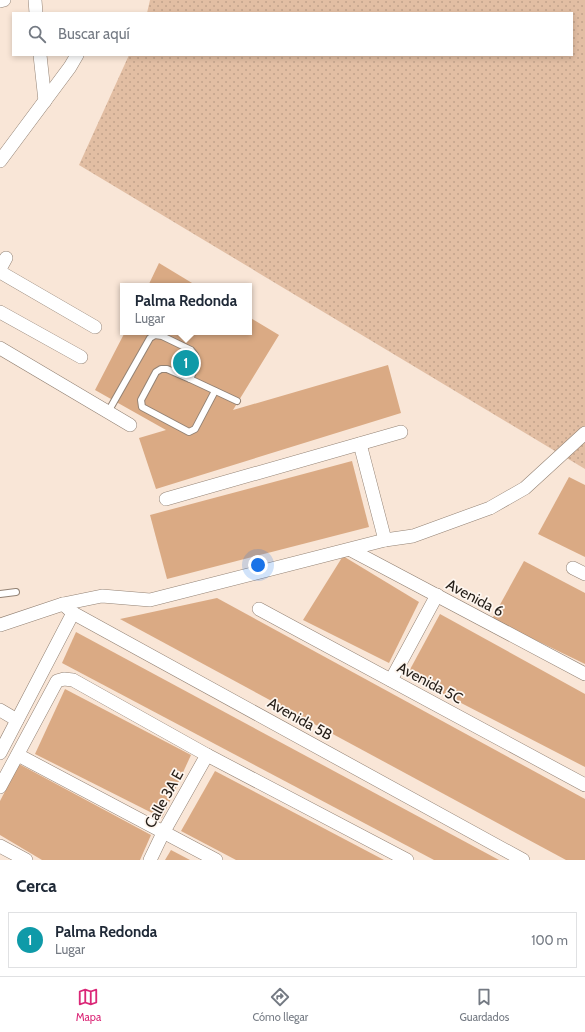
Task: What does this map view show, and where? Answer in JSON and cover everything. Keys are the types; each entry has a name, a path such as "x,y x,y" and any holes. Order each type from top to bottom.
{"street":[{"path":"35,0 36,12"},
{"path":"40,56 45,101"},
{"path":"1,159 70,67 76,56"},
{"path":"6,258 0,271 95,327"},
{"path":"0,312 81,357"},
{"path":"0,348 130,425"},
{"path":"166,499 401,432"},
{"path":"0,625 64,604 102,596 150,600 351,550 385,540 413,536 490,508 525,488 585,433"},
{"path":"360,444 385,540"},
{"name":"Avenida 6","path":"351,550 585,674"},
{"path":"573,568 585,574"},
{"path":"391,680 437,595"},
{"name":"Avenida 5B","path":"64,604 73,613 523,860"},
{"name":"Avenida 5C","path":"259,609 585,785"},
{"path":"0,753 73,613"},
{"path":"0,788 57,681 64,679 72,680 207,755 407,860"},
{"path":"0,710 18,720"},
{"path":"18,755 216,860"},
{"name":"Calle 3A E","path":"150,860 163,833 207,755"},
{"path":"0,846 26,860"}],"lane":[{"path":"108,412 150,338 155,335 162,336 191,350 195,355 197,363 190,379"},
{"path":"215,390 195,429 188,432 142,407 141,400 156,372 161,369 167,369 215,390 237,401"},
{"path":"0,594 16,592"}],"shaded area":[{"path":"150,0 585,0 585,469 79,165 129,56 573,56 573,12 147,12"}],"building":[{"path":"159,263 192,283 149,283"},
{"path":"252,319 279,335 233,410 388,365 401,413 156,489 139,438 166,430 95,390 123,335 252,335"},
{"path":"352,461 369,527 167,579 150,515"},
{"path":"569,477 585,485 585,557 538,534"},
{"path":"343,556 419,602 389,663 303,620"},
{"path":"524,561 585,593 585,664 492,619"},
{"path":"217,598 585,799 585,860 566,860 120,619"},
{"path":"440,614 585,694 585,767 407,675"},
{"path":"76,632 499,860 434,860 62,663"},
{"path":"65,689 191,755 162,818 35,754"},
{"path":"19,764 151,835 140,860 42,860 0,835 0,801"},
{"path":"215,771 384,860 236,860 181,831"},
{"path":"171,850 190,860 165,860"}],"place":[{"name":"Palma Redonda","path":"186,363"}]}
